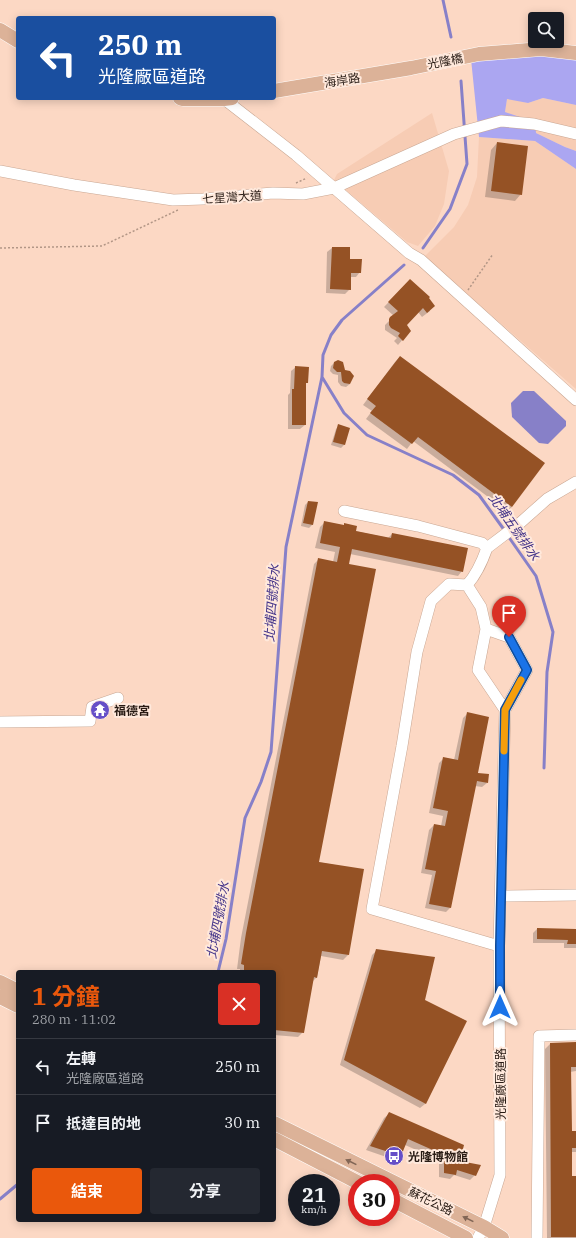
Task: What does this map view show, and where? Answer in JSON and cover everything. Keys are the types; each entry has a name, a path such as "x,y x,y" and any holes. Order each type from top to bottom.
{"main road":[{"path":"0,30 16,40"},
{"name":"光隆橋","path":"410,68 479,54 540,49 576,53"},
{"name":"海岸路","path":"276,91 410,68"},
{"path":"0,982 16,990"},
{"path":"0,997 16,1005"},
{"name":"蘇花公路","path":"276,1124 481,1233 502,1238"},
{"path":"276,1140 348,1177"},
{"name":"蘇花公路","path":"400,1204 466,1238"}],"street":[{"path":"229,100 296,155 316,174 409,253 421,260 576,400"},
{"name":"七星灣大道","path":"0,171 74,185 173,200 273,193 303,194 334,188 454,134 501,121 534,124 576,134"},
{"path":"500,946 372,909 402,746 417,652 431,601 449,584 467,585 476,576 487,548 520,523 547,499 576,482"},
{"path":"344,511 455,535 482,543 487,548"},
{"path":"467,585 481,608 486,629 478,670 505,710"},
{"name":"光隆廠區道路","path":"481,1233 500,1174 500,946 505,710 527,670 509,637 486,629"},
{"path":"0,722 90,721 92,707 118,698"},
{"path":"501,896 576,895"},
{"path":"537,1238 539,1036 576,1035"}],"path":[{"path":"295,183 316,174"},
{"path":"0,248 102,246 181,209"},
{"path":"463,297 493,254"}],"shaded area":[{"path":"532,52 576,58 576,105 543,98 528,103 507,99 505,112 535,122 536,133 576,151 576,169 535,141 479,137 471,59"},
{"path":"507,98 528,103 543,98 576,105 576,151 536,133 505,112"},
{"path":"432,113 449,171 444,204 435,226 418,246 407,242 334,180 337,174"},
{"path":"479,137 535,141 576,169 576,389 474,300 423,258 454,227 468,205 477,177"},
{"path":"523,391 534,391 566,421 566,426 548,444 539,443 512,417 511,403"}],"building":[{"path":"497,142 528,146 522,195 491,191"},
{"path":"332,247 350,247 350,259 362,259 361,273 351,273 351,290 330,289"},
{"path":"410,279 430,297 429,298 435,306 427,313 423,308 407,325 411,331 403,341 398,336 400,333 391,328 389,325 390,317 398,311 388,302"},
{"path":"400,356 545,463 512,507 418,437 412,444 370,413 376,406 367,399"},
{"path":"338,360 343,362 345,370 350,371 354,376 350,384 344,383 342,381 341,372 337,372 333,368 334,362"},
{"path":"295,366 309,367 308,383 306,383 306,425 292,425 292,389 294,389"},
{"path":"338,424 350,428 345,445 333,442"},
{"path":"308,501 318,502 313,525 303,523"},
{"path":"324,521 357,526 356,531 391,538 392,533 468,548 463,572 352,549 349,564 376,569 319,862 364,869 349,955 322,951 317,978 314,977 304,1033 276,1030 276,970 244,970 244,965 241,964 318,558 337,562 340,547 320,543"},
{"path":"467,712 489,717 478,773 489,774 488,783 477,781 451,908 429,904 436,871 425,869 434,824 445,826 448,811 433,808 443,757 458,760"},
{"path":"537,928 576,929 576,944 567,944 568,940 537,939"},
{"path":"376,949 435,957 425,1000 467,1021 426,1104 344,1060"},
{"path":"576,1042 576,1067 571,1067 572,1131 576,1131 576,1148 572,1148 572,1176 576,1176 576,1237 551,1237 550,1043"},
{"path":"389,1112 464,1145 460,1161 481,1165 476,1176 457,1170 456,1175 444,1173 444,1155 408,1139 401,1156 370,1146"}],"waterway":[{"name":"北埔四號排水","path":"443,0 451,37"},
{"name":"北埔四號排水","path":"423,248 450,209 467,164 461,81"},
{"name":"北埔四號排水","path":"218,970 226,939 245,818 261,782 271,752 286,547 322,377 323,355 331,335 342,320 404,265"},
{"name":"北埔五號排水","path":"322,377 344,413 367,435 453,475 479,495 505,531"},
{"name":"北埔五號排水","path":"508,536 536,576 553,632 547,672 544,768"},
{"name":"北埔四號排水","path":"0,1199 16,1186"}],"slow traffic":[{"path":"504,751 505,710 521,680"}],"place":[{"name":"福德宮","path":"100,710"},
{"name":"光隆博物館","path":"394,1156"}],"route":[{"path":"500,1007 505,710 527,670 509,637"}]}
